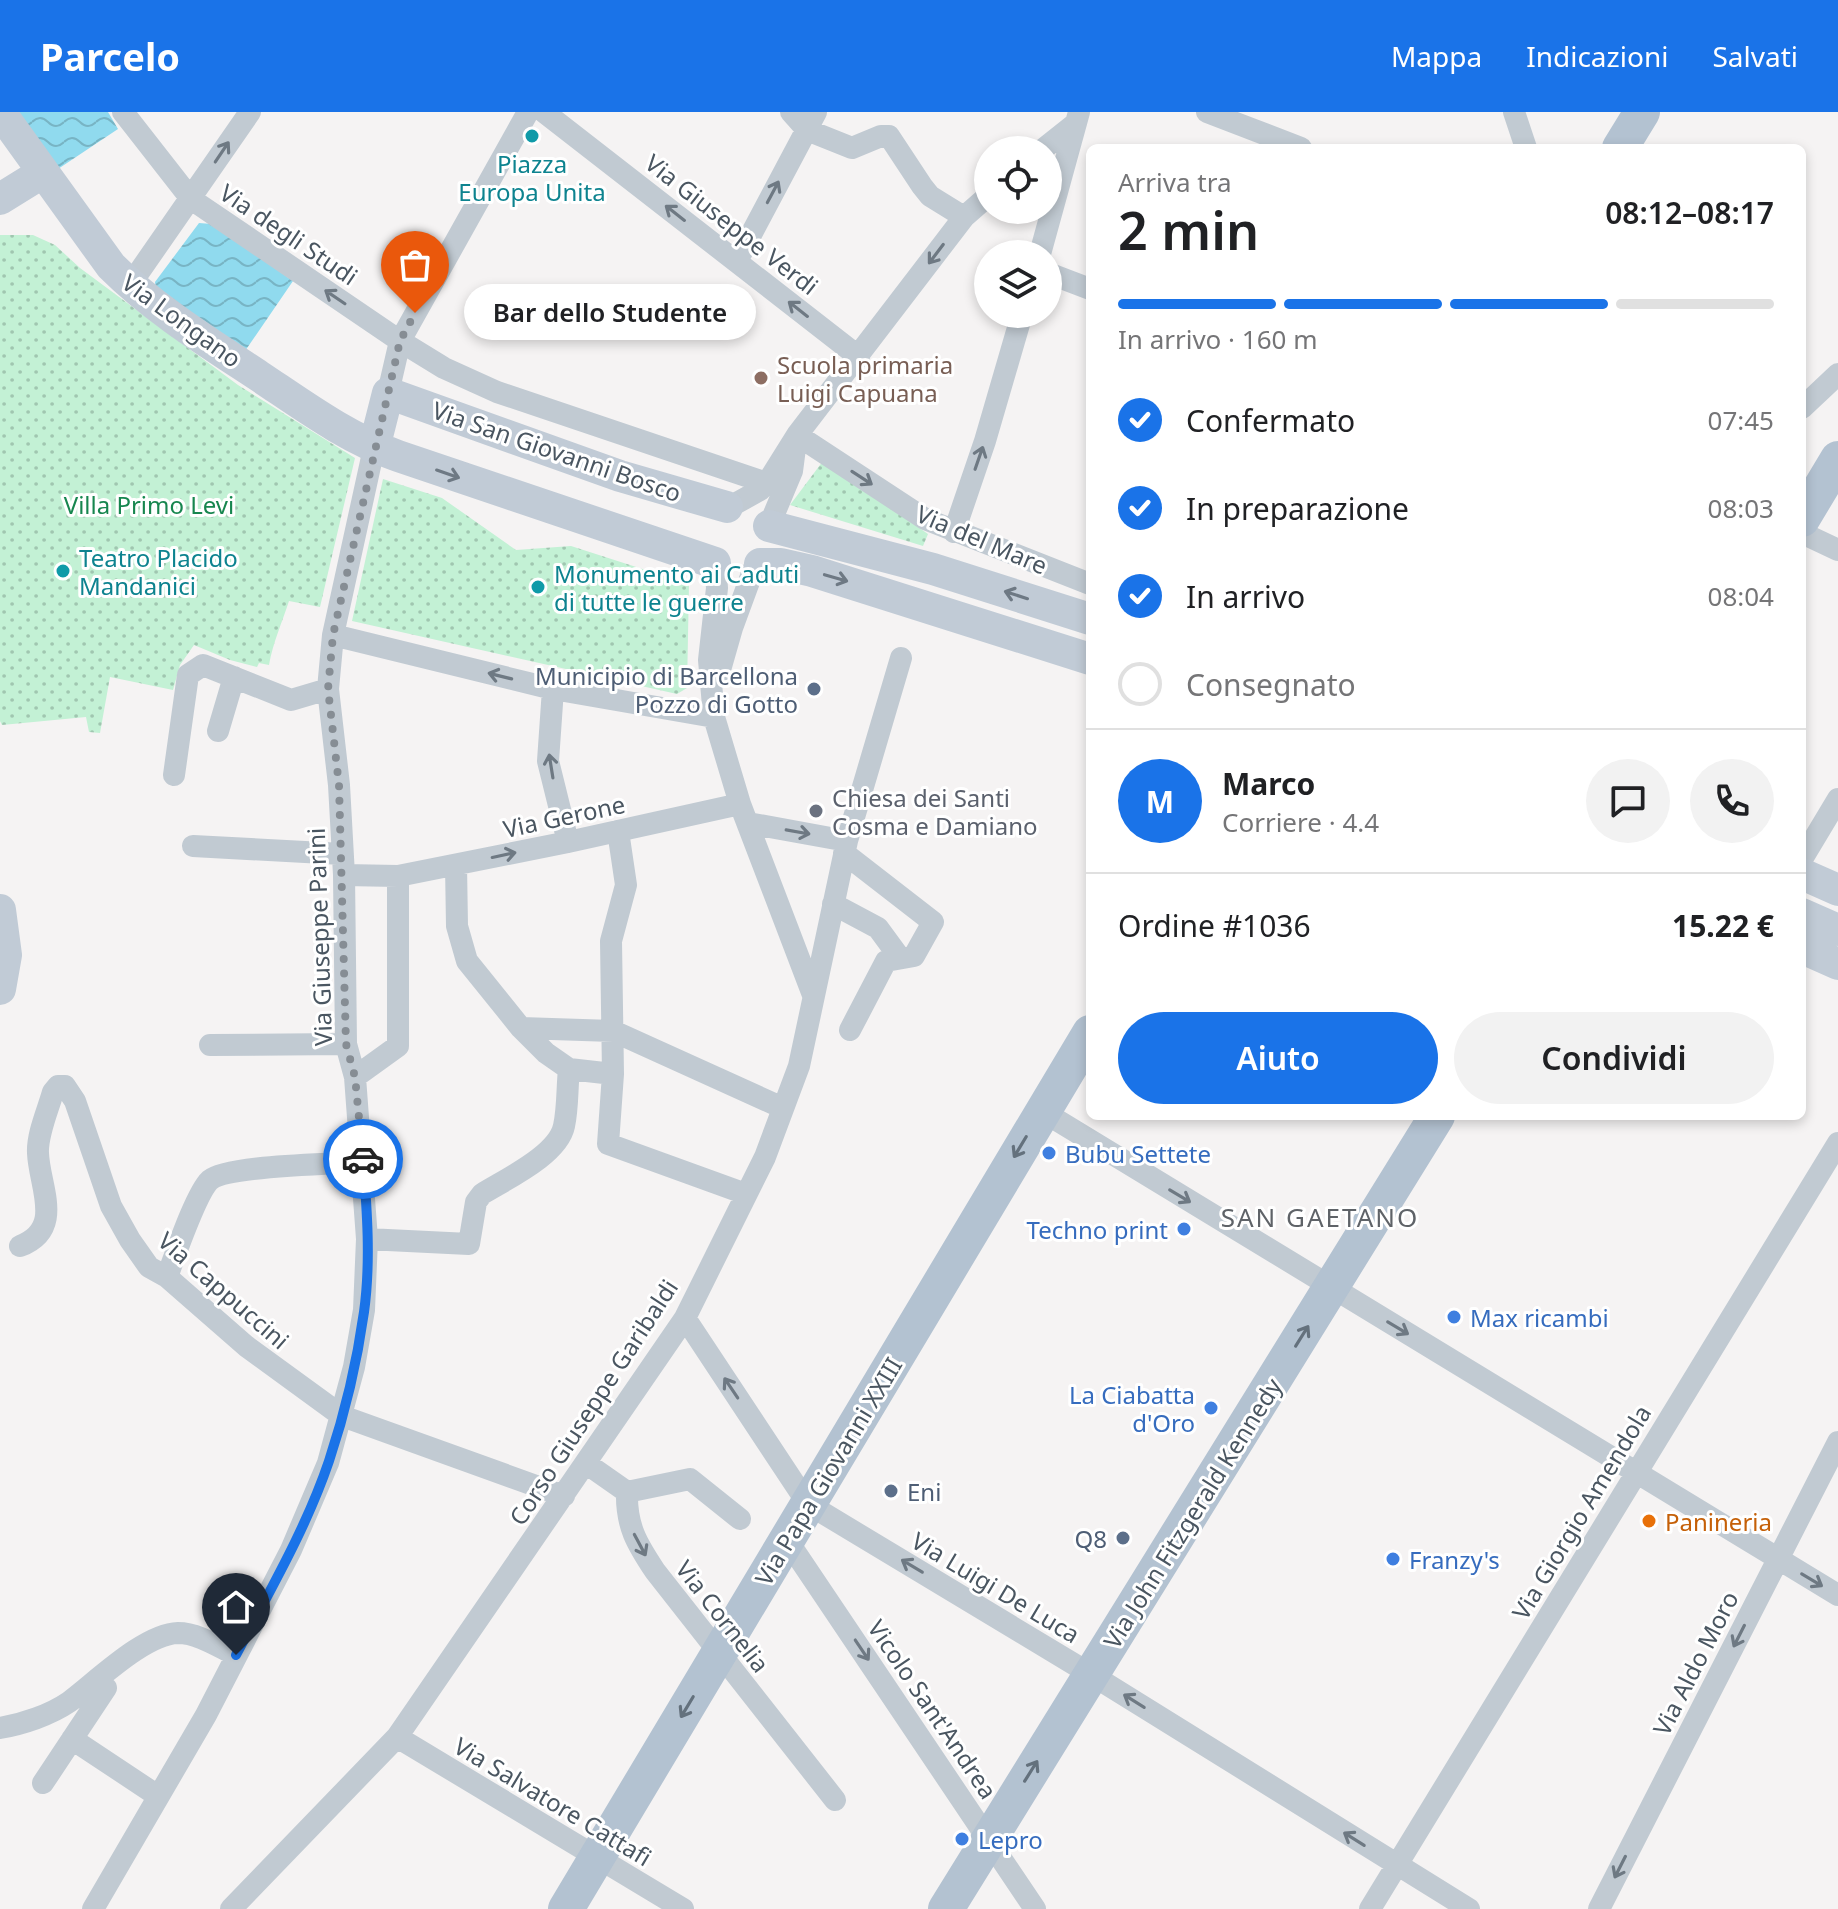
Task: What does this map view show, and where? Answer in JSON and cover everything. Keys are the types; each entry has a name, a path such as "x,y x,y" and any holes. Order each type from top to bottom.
{"main road":[{"path":"1622,144 1642,112"},
{"path":"1806,512 1838,459"},
{"name":"Via Papa Giovanni XXIII","path":"566,1909 1086,1040"},
{"name":"Via John Fitzgerald Kennedy","path":"946,1909 1435,1120"}],"street":[{"name":"Via Longano","path":"0,112 111,266 130,285 263,379 374,448"},
{"name":"Via degli Studi","path":"123,112 191,199 400,341 477,384 767,483"},
{"path":"130,285 250,112"},
{"path":"528,112 400,341 374,448 715,563 733,572 781,564 812,571 1086,658"},
{"name":"Via Giuseppe Verdi","path":"544,112 859,357"},
{"path":"791,112 811,121 852,148 881,136 889,136 930,196 964,217"},
{"path":"1207,112 1291,144"},
{"path":"1514,112 1525,144"},
{"path":"1057,136 1078,117"},
{"path":"1044,240 1078,117"},
{"path":"737,261 811,121"},
{"path":"0,199 42,173"},
{"path":"813,996 744,813 713,707 709,660 717,588 715,563 706,547 706,531 713,516 749,497 767,483 797,435 964,217 974,208"},
{"path":"1062,278 1086,287"},
{"path":"954,532 1018,328"},
{"path":"1806,404 1838,374"},
{"name":"Via San Giovanni Bosco","path":"388,393 620,476 730,506"},
{"path":"713,707 732,628 757,566 771,546 769,526 792,471 797,435"},
{"name":"Via del Mare","path":"797,435 925,519 1086,582"},
{"name":"Via Giuseppe Parini","path":"93,1909 206,1715 291,1550 328,1463 342,1416 364,1310 367,1239 363,1162 355,1077 346,1044 339,785 328,689 333,635 374,448"},
{"path":"730,506 745,505 757,510 769,526 933,569 1086,618"},
{"path":"1806,535 1838,550"},
{"path":"333,635 553,689 713,707"},
{"name":"Corso Giuseppe Garibaldi","path":"231,1909 397,1737 685,1318 765,1157 799,1066 846,847 901,658"},
{"path":"174,775 188,675 203,665 291,700 328,689"},
{"path":"218,731 234,677"},
{"path":"553,689 548,761 568,842"},
{"path":"1806,852 1838,799"},
{"name":"Via Gerone","path":"193,846 343,865 398,876 618,831 744,813 846,847"},
{"path":"618,831 626,885 611,941 613,1074 608,1144 746,1194"},
{"path":"846,847 933,922 914,956 886,961 850,1030"},
{"path":"456,865 457,926 467,961 521,1028 546,1053 569,1069 613,1074"},
{"path":"355,1077 398,1046 398,876"},
{"path":"1806,876 1838,890"},
{"path":"833,904 878,928 900,958"},
{"path":"0,910 3,958 0,989"},
{"path":"1806,916 1838,930"},
{"path":"1806,950 1838,964"},
{"path":"521,1028 613,1031 783,1108"},
{"path":"210,1045 346,1044"},
{"path":"367,1239 469,1244 476,1202 482,1194 539,1159 554,1146 564,1129 569,1069"},
{"name":"Via Cappuccini","path":"20,1246 38,1234 45,1222 46,1193 37,1150 53,1092 58,1086 65,1086 75,1101 121,1226 149,1267 167,1277 246,1346 342,1416 564,1496"},
{"path":"1042,1111 1838,1595"},
{"name":"Via Giorgio Amendola","path":"1370,1909 1838,1143"},
{"path":"167,1277 203,1189 217,1176 245,1170 363,1162"},
{"name":"Via Luigi De Luca","path":"685,1318 808,1504 1092,1675 1469,1909"},
{"name":"Via Aldo Moro","path":"1599,1909 1838,1442"},
{"path":"587,1464 627,1492 690,1479 740,1519"},
{"name":"Via Cornelia","path":"627,1492 626,1515 640,1548 835,1800"},
{"name":"Vicolo Sant'Andrea","path":"787,1540 1035,1909"},
{"path":"0,1728 37,1718 66,1704 114,1666 169,1634 191,1634 236,1655"},
{"path":"43,1783 106,1688"},
{"name":"Via Salvatore Cattafi","path":"397,1737 683,1909"},
{"path":"72,1739 158,1796"}],"green space":[{"name":"Villa Primo Levi","path":"0,235 33,235 55,245 80,268 238,385 355,458 320,607 289,601 269,665 259,663 257,667 230,660 194,645 180,665 173,690 110,677 100,733 89,732 86,717 2,725 0,721"},
{"path":"823,461 928,534 923,546 790,505"},
{"path":"383,479 442,498 516,550 571,546 689,584 687,688 677,694 352,621"}],"water":[{"path":"16,112 108,112 118,129 55,171"},
{"path":"199,223 212,224 293,281 245,351 156,291 155,282"}],"way so far":[{"path":"363,1159 355,1077 346,1044 344,875 339,785 328,689 333,635 374,448 400,341 415,313"}],"place":[{"name":"Piazza Europa Unita","path":"532,136"},
{"name":"Bar dello Studente","path":"415,313"},
{"name":"Scuola primaria Luigi Capuana","path":"761,378"},
{"name":"Teatro Placido Mandanici","path":"63,571"},
{"name":"Monumento ai Caduti di tutte le guerre","path":"538,587"},
{"name":"Municipio di Barcellona Pozzo di Gotto","path":"814,689"},
{"name":"Chiesa dei Santi Cosma e Damiano","path":"816,811"},
{"name":"Bubu Settete","path":"1049,1153"},
{"name":"Techno print","path":"1184,1229"},
{"name":"Max ricambi","path":"1454,1317"},
{"name":"La Ciabatta d'Oro","path":"1211,1408"},
{"name":"Eni","path":"891,1491"},
{"name":"Panineria","path":"1649,1521"},
{"name":"Q8","path":"1123,1538"},
{"name":"Franzy's","path":"1393,1559"},
{"name":"Lepro","path":"962,1839"}],"district":[{"name":"SAN GAETANO","path":"1320,1217"}],"route":[{"path":"236,1655 291,1550 328,1463 342,1416 364,1310 367,1239 363,1159"}]}
